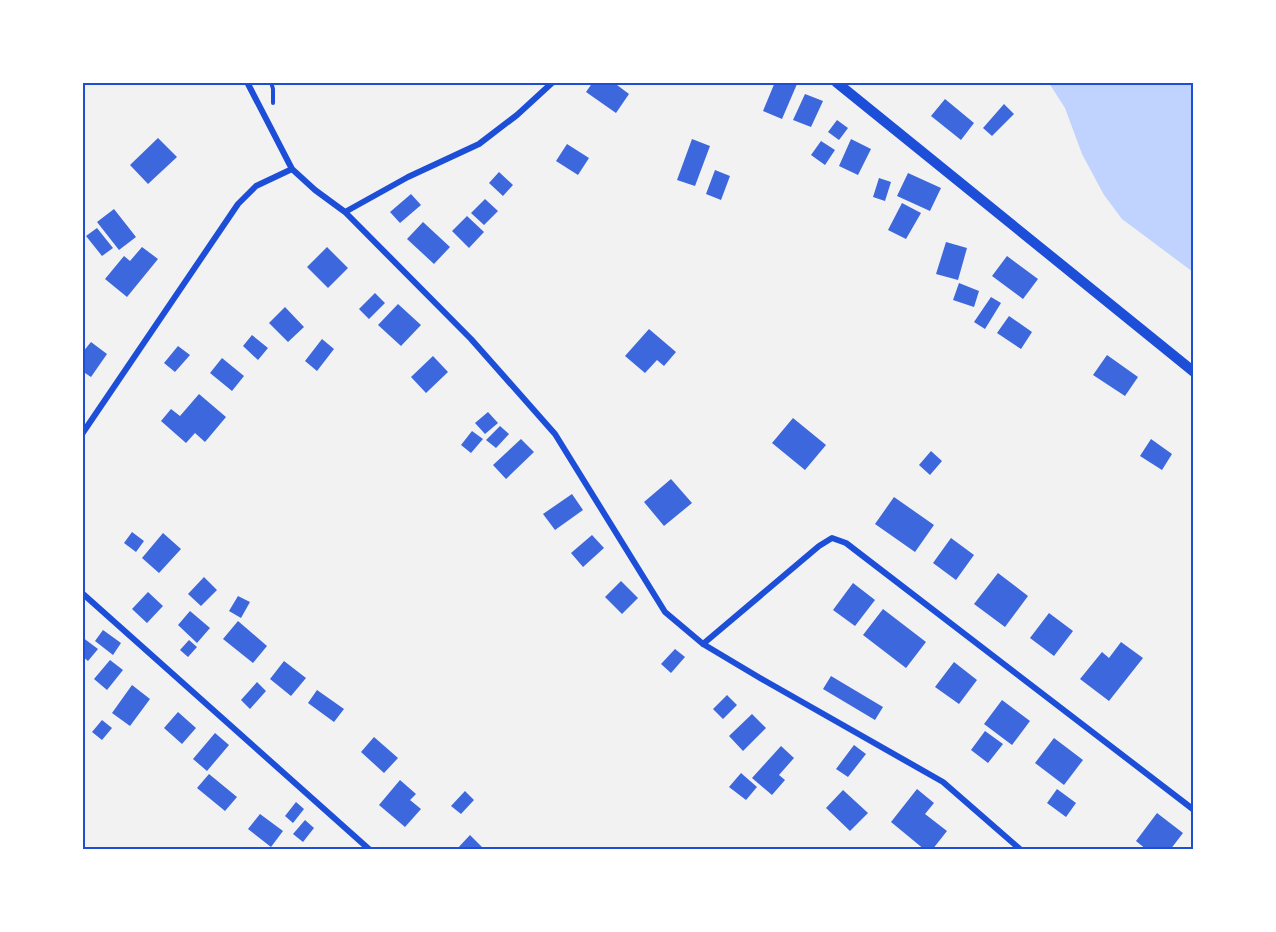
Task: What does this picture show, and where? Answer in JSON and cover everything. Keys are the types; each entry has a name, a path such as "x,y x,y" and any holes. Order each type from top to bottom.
{"street":[{"path":"247,82 292,169 315,190 345,212 471,339 555,434 665,612 703,644 943,782 1021,849"},
{"path":"345,212 408,177 479,144 518,114 553,82"},
{"path":"836,82 1194,372"},
{"path":"82,434 238,204 256,186 292,169"},
{"path":"703,644 819,546 832,538 846,543 1194,810"},
{"path":"82,593 370,849"}],"water":[{"path":"1049,83 1193,83 1193,272 1122,219 1104,195 1082,154 1065,108"}],"building":[{"path":"593,82 613,82 629,94 616,113 586,92"},
{"path":"775,82 797,84 782,119 763,111"},
{"path":"805,94 823,101 811,127 793,120"},
{"path":"945,99 974,123 961,140 931,116"},
{"path":"1004,104 1014,114 992,136 983,128"},
{"path":"837,120 848,128 839,140 828,132"},
{"path":"158,138 177,157 148,184 130,165"},
{"path":"692,139 710,146 695,186 677,180"},
{"path":"851,139 871,149 858,175 839,166"},
{"path":"821,141 835,150 825,165 811,155"},
{"path":"567,144 589,158 578,175 556,161"},
{"path":"715,170 730,176 721,200 706,194"},
{"path":"499,172 513,185 503,196 489,183"},
{"path":"908,173 941,188 930,211 897,196"},
{"path":"879,178 891,182 885,201 873,197"},
{"path":"411,194 421,205 400,223 390,212"},
{"path":"485,199 498,211 484,225 471,213"},
{"path":"902,203 921,213 906,239 888,230"},
{"path":"114,209 136,237 119,250 97,222"},
{"path":"467,216 484,232 469,248 452,231"},
{"path":"423,222 450,247 434,264 407,239"},
{"path":"97,228 113,248 102,256 86,236"},
{"path":"946,242 967,248 958,280 936,274"},
{"path":"142,247 158,259 127,297 105,279 124,256 130,261"},
{"path":"327,247 348,268 328,288 307,267"},
{"path":"1007,256 1038,279 1023,299 992,276"},
{"path":"959,283 979,291 974,307 953,300"},
{"path":"375,293 385,303 369,319 359,309"},
{"path":"991,297 1001,303 985,329 974,322"},
{"path":"398,304 421,325 401,346 378,325"},
{"path":"285,307 304,327 288,342 269,323"},
{"path":"1009,316 1032,332 1021,349 997,333"},
{"path":"649,329 676,352 664,366 657,360 645,373 625,356"},
{"path":"252,335 268,348 258,360 243,346"},
{"path":"322,339 334,349 317,371 305,361"},
{"path":"91,342 107,354 91,377 82,371 82,353"},
{"path":"178,346 190,355 175,372 164,363"},
{"path":"1107,355 1138,377 1125,396 1093,375"},
{"path":"433,356 448,372 426,393 411,377"},
{"path":"222,358 244,376 232,391 210,373"},
{"path":"199,394 226,417 205,442 195,433 186,443 161,421 171,409 180,416"},
{"path":"488,412 498,423 485,434 475,423"},
{"path":"793,418 826,445 805,470 772,443"},
{"path":"500,426 509,434 496,448 486,440"},
{"path":"472,431 483,439 471,453 461,445"},
{"path":"521,439 534,452 506,479 493,465"},
{"path":"1151,439 1172,454 1162,470 1140,456"},
{"path":"931,451 942,461 930,475 919,465"},
{"path":"671,479 692,503 664,526 644,502"},
{"path":"572,494 583,510 555,530 543,514"},
{"path":"894,497 934,525 915,552 875,524"},
{"path":"132,532 144,541 136,552 124,543"},
{"path":"163,533 181,549 159,573 142,558"},
{"path":"592,535 604,548 583,567 571,553"},
{"path":"951,538 974,555 956,580 933,563"},
{"path":"998,573 1028,596 1005,627 974,604"},
{"path":"204,577 217,590 201,606 188,594"},
{"path":"621,581 638,598 622,614 605,597"},
{"path":"853,583 875,600 855,626 833,610"},
{"path":"148,592 163,606 147,623 132,609"},
{"path":"238,596 250,602 241,618 229,611"},
{"path":"883,609 926,642 906,668 863,635"},
{"path":"190,611 210,628 197,643 178,625"},
{"path":"1049,613 1073,631 1054,656 1030,638"},
{"path":"238,621 267,646 253,663 223,639"},
{"path":"103,630 121,643 113,655 95,641"},
{"path":"82,637 98,649 88,661 82,656"},
{"path":"189,640 197,647 188,657 180,650"},
{"path":"1121,642 1143,658 1109,701 1080,679 1102,652 1109,658"},
{"path":"675,649 685,657 671,673 661,664"},
{"path":"110,660 123,670 107,690 94,679"},
{"path":"284,661 306,678 291,696 270,679"},
{"path":"954,662 977,680 959,704 935,687"},
{"path":"831,676 883,707 875,720 823,689"},
{"path":"257,682 266,691 250,709 241,700"},
{"path":"132,685 150,699 130,726 112,713"},
{"path":"317,690 344,709 334,722 308,703"},
{"path":"727,695 737,705 723,719 713,709"},
{"path":"1002,700 1030,721 1012,745 984,724"},
{"path":"178,712 196,728 182,744 164,728"},
{"path":"752,714 766,728 743,751 729,736"},
{"path":"102,720 112,728 102,740 92,732"},
{"path":"985,731 1003,744 988,763 971,750"},
{"path":"215,733 229,745 207,771 193,759"},
{"path":"374,737 398,758 384,773 361,752"},
{"path":"1054,738 1083,760 1064,785 1035,763"},
{"path":"854,745 866,754 848,777 836,769"},
{"path":"781,746 794,758 779,775 785,780 772,795 752,778"},
{"path":"741,773 757,787 746,800 729,787"},
{"path":"209,774 237,797 225,811 197,788"},
{"path":"400,780 416,794 410,800 421,809 405,827 379,805"},
{"path":"917,789 934,803 925,814 947,831 932,850 925,850 891,822"},
{"path":"1057,789 1076,803 1066,817 1047,803"},
{"path":"843,790 868,813 850,831 826,808"},
{"path":"465,791 474,800 461,814 451,806"},
{"path":"296,802 304,809 293,823 285,816"},
{"path":"1157,813 1183,833 1170,850 1147,850 1136,841"},
{"path":"260,814 283,831 271,847 248,829"},
{"path":"305,820 314,828 303,842 293,834"},
{"path":"470,835 485,850 456,850"}]}
